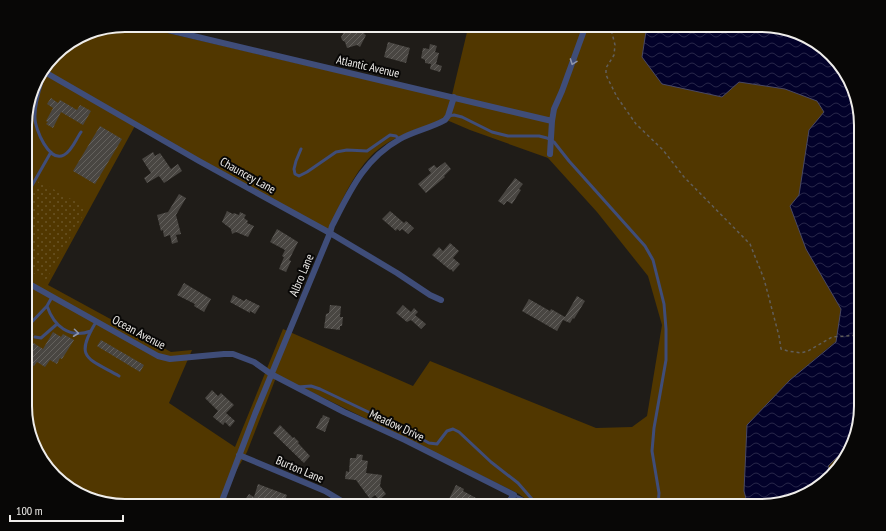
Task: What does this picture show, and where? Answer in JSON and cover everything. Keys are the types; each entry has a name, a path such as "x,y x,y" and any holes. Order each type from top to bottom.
{"street":[{"name":"Atlantic Avenue","path":"177,32 552,121"},
{"path":"550,154 554,109 583,32"},
{"name":"Chauncey Lane","path":"48,74 199,161 330,233 397,273 430,295 442,300"},
{"path":"448,116 454,97"},
{"name":"Albro Lane","path":"223,499 332,226 354,183 372,160 387,147 399,140 444,121 448,116"},
{"name":"Ocean Avenue","path":"32,285 158,356 170,359 233,354 254,362 272,374"},
{"name":"Meadow Drive","path":"272,374 344,412 405,440 514,495"},
{"name":"Burton Lane","path":"240,455 325,491 338,499"},
{"path":"511,499 514,495"}],"lane":[{"path":"41,86 35,118 38,134 47,149 59,156 64,155 70,150 81,132"},
{"path":"448,116 454,115 462,117 492,132 508,136 539,136 551,140 645,246 653,260 664,304 666,360 654,428 652,451 659,493 659,499"},
{"path":"301,149 294,169 295,174 299,176 336,152 367,151 390,135 396,136 399,140"},
{"path":"32,185 51,152"},
{"path":"32,322 47,306 52,297"},
{"path":"47,306 54,321 68,332 78,334 91,332"},
{"path":"96,322 85,342 84,350 91,361 119,376"},
{"path":"35,337 41,338 57,324"},
{"path":"297,387 311,386 320,389 430,443 437,444 447,431 453,429 459,432 491,462 518,483 532,499"},
{"path":"514,495 523,499"}],"path":[{"path":"612,32 615,45 614,55 606,68 606,75 617,97 636,124 663,150 684,177 750,244 764,278 780,336 781,349 801,353 808,351 832,338 854,336"}],"green space":[{"path":"119,32 163,32 451,99 467,32 773,33 785,35 807,45 827,59 835,69 849,95 854,119 854,341 835,342 790,380 747,425 744,491 746,499 526,499 519,494 277,375 247,452 220,499 125,499 101,496 90,492 69,480 59,472 51,462 37,436 32,406 32,125 34,107 39,90 51,69 69,51 95,37 107,34","holes":["449,121 548,158 597,212 648,276 662,325 647,416 632,427 596,428 430,361 413,386 283,329 235,447 169,403 192,350 171,352 48,285 136,124 329,231 330,225 353,180 371,156 397,137 418,129"]},
{"path":"39,181 87,208 46,280 32,272 32,194"},
{"path":"839,456 829,470 828,467"}],"water":[{"path":"646,32 761,32 785,35 807,45 827,59 835,69 849,95 854,119 854,412 849,436 840,454 828,466 829,470 827,472 807,486 785,496 767,499 746,499 744,491 747,425 790,380 836,342 841,309 806,249 790,206 799,195 809,130 824,112 817,101 785,89 739,82 722,97 662,84 642,57"}],"building":[{"path":"342,32 365,32 364,34 366,35 360,47 357,45 347,48 341,37"},
{"path":"388,42 410,48 406,63 384,57"},
{"path":"430,44 437,46 435,52 439,53 436,64 442,66 440,72 430,69 431,64 425,63 425,60 421,58 423,48 429,49"},
{"path":"51,98 58,103 60,100 77,110 80,105 91,111 83,125 61,112 53,128 46,124 48,122 46,121 53,108 47,104"},
{"path":"100,126 122,139 95,184 73,171"},
{"path":"153,152 155,156 160,153 171,169 178,164 182,171 164,183 159,176 147,183 144,178 151,173 142,159"},
{"path":"445,162 451,169 444,176 445,177 426,193 418,184 431,173 428,169 434,165 437,168"},
{"path":"515,178 523,184 519,189 521,190 512,204 507,201 504,205 498,201"},
{"path":"179,194 186,198 176,215 181,234 176,235 178,242 172,244 170,235 164,237 157,215 168,212"},
{"path":"227,211 239,215 240,212 246,215 244,218 248,221 247,223 254,226 248,237 236,232 232,234 231,229 222,222"},
{"path":"390,211 404,223 406,221 414,228 408,234 402,229 400,231 397,229 396,231 382,219"},
{"path":"277,229 298,242 289,260 291,261 286,272 279,269 285,250 270,242"},
{"path":"450,243 459,251 453,258 460,264 453,272 432,255 439,247 443,251"},
{"path":"184,283 211,299 204,312 194,306 195,304 177,295"},
{"path":"233,295 244,301 246,299 260,306 255,314 250,311 250,313 230,302"},
{"path":"577,296 585,301 574,319 573,318 570,323 563,320 557,331 522,311 529,299 550,311 551,309 565,317"},
{"path":"330,305 341,306 340,317 343,317 340,330 324,328 326,314 329,313"},
{"path":"403,305 411,312 414,308 418,312 415,315 426,324 421,329 411,320 407,322 396,313"},
{"path":"53,332 61,337 63,334 74,340 57,364 50,360 45,367 37,362 34,366 32,365 32,342 43,349"},
{"path":"101,340 144,365 140,372 97,346"},
{"path":"212,390 218,396 221,393 234,405 226,413 235,421 230,427 225,422 223,425 213,417 218,411 205,398"},
{"path":"323,415 330,418 325,432 316,428"},
{"path":"280,425 299,442 298,443 310,456 304,463 273,433"},
{"path":"357,454 363,455 362,460 368,461 366,473 382,475 380,486 386,494 380,499 378,499 375,495 370,499 356,480 345,479 346,471 349,472 350,458 356,458"},
{"path":"258,484 287,495 286,499 246,499 249,494 254,497"},
{"path":"456,485 464,489 463,491 478,499 449,499"}]}
